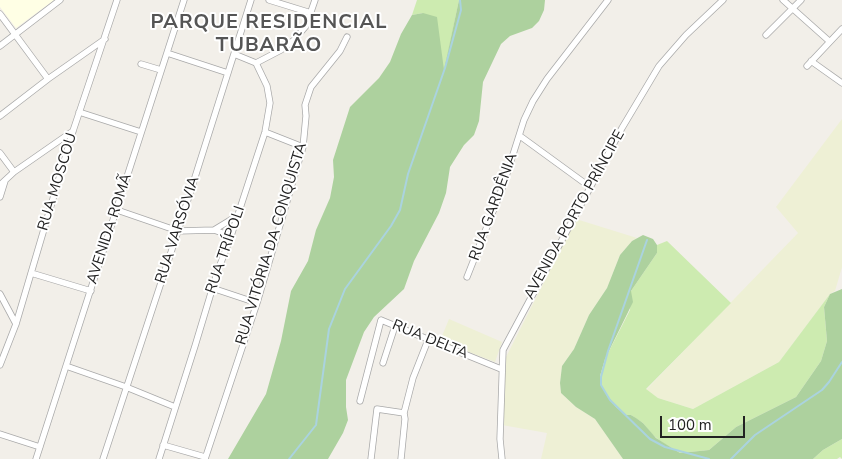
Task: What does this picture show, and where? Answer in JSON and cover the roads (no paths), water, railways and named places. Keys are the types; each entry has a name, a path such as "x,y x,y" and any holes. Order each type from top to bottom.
{"street":[{"path":"0,46 60,0"},
{"name":"RUA MOSCOU","path":"0,365 16,324 73,131 117,0"},
{"name":"AVENIDA ROMÃ","path":"36,459 184,0"},
{"name":"RUA VARSÓVIA","path":"103,459 178,231 250,0"},
{"path":"269,0 311,13"},
{"path":"234,54 256,63 281,50 294,40 306,26 315,0"},
{"name":"RUA GARDÊNIA","path":"467,277 503,186 524,120 533,101 547,79 608,0"},
{"name":"AVENIDA PORTO PRÍNCIPE","path":"502,459 500,439 503,350 622,128 659,66 686,35 723,0"},
{"path":"783,0 829,42"},
{"path":"766,35 801,0"},
{"path":"0,14 48,79"},
{"path":"842,29 809,64 842,83"},
{"name":"RUA VITÓRIA DA CONQUISTA","path":"205,458 256,303 303,148 306,122 305,105 311,87 340,52 347,37"},
{"path":"0,116 105,39"},
{"path":"166,53 228,73"},
{"name":"RUA TRÍPOLI","path":"159,459 212,288 265,132 270,103 267,86 256,63"},
{"path":"141,64 161,70"},
{"path":"79,112 141,132"},
{"path":"0,197 3,183 14,172 73,131"},
{"path":"265,132 303,148"},
{"path":"520,136 590,188"},
{"path":"0,153 14,172"},
{"path":"116,210 178,231 214,230 231,236"},
{"path":"214,230 237,216"},
{"path":"31,273 91,291"},
{"path":"212,288 256,303"},
{"path":"0,294 16,324"},
{"name":"RUA DELTA","path":"360,401 381,320 502,369"},
{"path":"383,364 395,326"},
{"path":"401,459 404,413 413,378 428,340"},
{"path":"66,366 126,386 175,407"},
{"path":"371,459 377,409 404,413"},
{"path":"0,434 40,447"},
{"path":"163,445 205,458"}],"waterway":[{"path":"289,459 316,425 329,329 345,289 391,226 400,210 408,174 445,68 461,10 460,0"},
{"path":"647,240 608,351 601,377 601,385 610,400 650,439 665,447 709,459"},
{"path":"731,459 755,435 822,390 842,362"}],"district":[{"name":"PARQUE RESIDENCIAL TUBARÃO","path":"269,34"}]}
